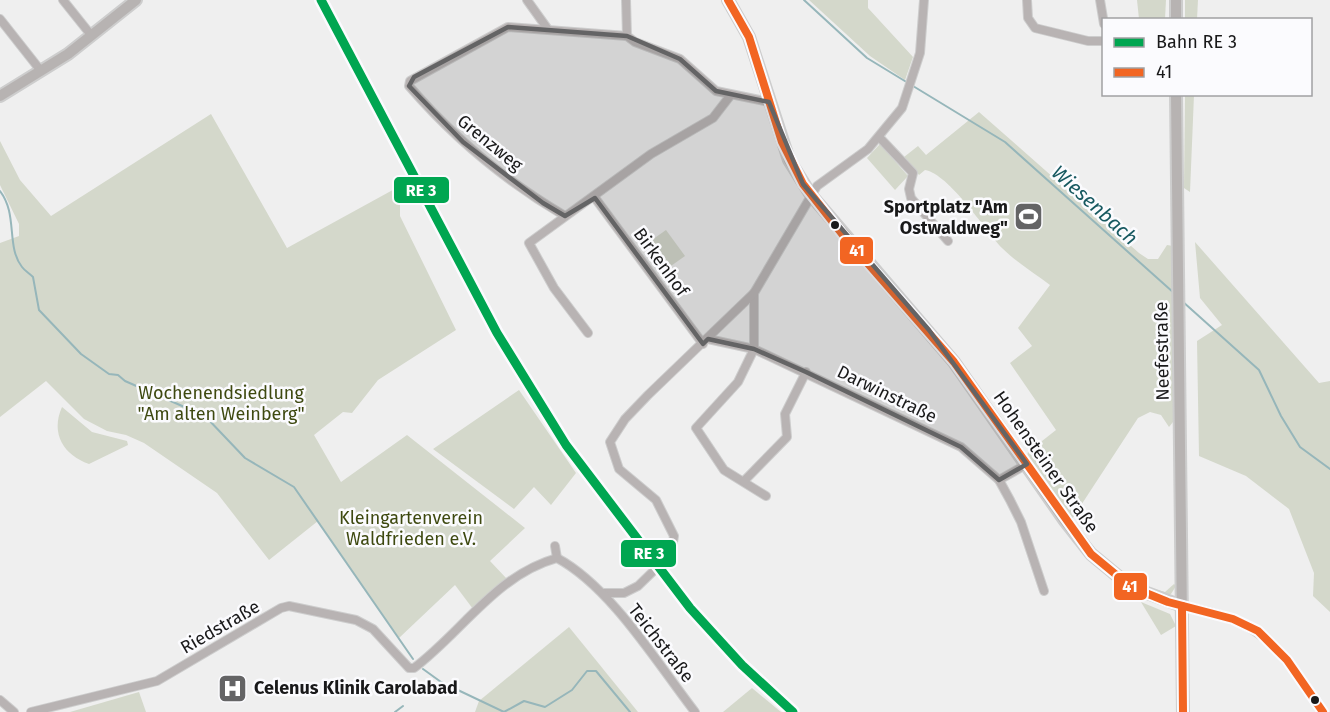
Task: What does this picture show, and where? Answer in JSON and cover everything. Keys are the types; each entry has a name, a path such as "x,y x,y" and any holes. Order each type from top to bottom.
{"main road":[{"path":"0,96 41,71 136,0"},
{"name":"Hohensteiner Straße","path":"728,0 749,37 789,160 811,195 935,337 1027,464 1065,521 1104,567 1131,587 1182,606"},
{"path":"1176,0 1176,18"},
{"name":"Neefestraße","path":"1176,96 1183,712"}],"street":[{"path":"63,0 91,34"},
{"path":"527,0 547,28 627,36 634,42 680,59 716,91 730,96 769,102"},
{"path":"626,0 627,36"},
{"path":"603,593 624,593 638,586 671,555 674,536 656,500 619,469 610,442 626,419 648,395 754,293 817,186 855,160 879,137 902,108 920,52 924,0"},
{"path":"1027,0 1028,18 1035,28 1088,41 1102,41"},
{"path":"1100,0 1103,18"},
{"path":"0,19 41,71"},
{"name":"Grenzweg","path":"547,28 508,27 410,81 409,86 439,120 463,142 517,184 565,216"},
{"path":"588,333 554,288 529,243 565,216 595,198 651,154 713,118 730,96"},
{"path":"879,137 913,172 909,189 911,198 948,240"},
{"name":"Birkenhof","path":"595,198 706,341"},
{"path":"754,293 754,349 738,382 696,428 724,470 765,496"},
{"name":"Darwinstraße","path":"706,341 754,349 961,447 999,480 1021,522 1044,591"},
{"path":"744,481 787,437 785,414 806,372"},
{"path":"999,480 1027,464"},
{"path":"555,546 557,558"},
{"name":"Teichstraße","path":"557,558 572,566 603,593 695,712"},
{"name":"Riedstraße","path":"31,712 157,681 281,608 290,606 357,620 373,629 409,668 422,662 513,578 535,564 557,558"},
{"path":"1182,606 1233,619 1258,631 1282,655 1323,712"},
{"path":"0,700 14,712"}],"highlighted area":[{"path":"508,27 627,36 680,59 716,91 769,102 803,184 929,330 1027,464 999,480 961,447 806,372 754,349 708,339 703,344 595,198 565,216 543,203 463,142 409,86 414,77"}],"green space":[{"path":"809,0 868,0 868,8 913,57 905,80 870,56"},
{"path":"1137,0 1166,0 1165,18 1139,18"},
{"path":"1185,0 1198,0 1197,18 1185,18"},
{"path":"1185,96 1194,96 1190,192 1184,188"},
{"path":"979,112 1139,253 1148,259 1158,259 1167,245 1173,246 1173,422 1169,427 1161,415 1150,412 1138,418 1072,519 1089,543 1111,565 1151,588 1165,592 1174,584 1176,586 1171,594 1166,595 1132,582 1096,553 1071,523 1027,456 1028,452 1056,430 1010,363 1032,346 1018,328 1050,285 1002,248 945,181 925,170 919,175 904,157 918,146 926,155"},
{"path":"211,114 287,248 400,186 400,216 456,330 378,380 352,413 343,412 314,435 341,482 407,435 525,528 490,561 507,579 473,609 455,585 399,638 318,521 269,560 217,493 144,443 126,435 107,431 84,419 46,381 0,417 0,243 19,236 19,224 0,185 0,141 20,180 51,216"},
{"name":"Sportplatz \"Am Ostwaldweg\"","path":"880,144 908,176 895,190 867,158"},
{"path":"666,230 685,256 668,268 649,242"},
{"path":"1195,242 1319,383 1330,381 1330,612 1313,596 1314,573 1289,509 1246,476 1199,456 1197,341 1222,325 1200,298"},
{"path":"519,390 576,473 551,505 534,487 514,509 433,449"},
{"path":"62,407 92,432 127,441 128,445 89,464 80,460 66,449 59,435 58,426"},
{"path":"1141,602 1170,614 1176,626 1161,635"},
{"path":"569,627 638,712 475,712 479,701"},
{"path":"752,688 781,712 723,712"},
{"path":"139,692 146,712 70,712"}],"waterway":[{"name":"Wiesenbach","path":"804,0 867,58 1005,142 1174,293"},
{"path":"0,191 9,210 14,250 23,268 33,277 39,310 81,354 109,374 118,375 125,381 205,416 245,458 294,487 413,659"},
{"name":"Wiesenbach","path":"1182,301 1259,370 1281,416 1300,447 1330,469"},
{"path":"423,669 441,682 504,712 524,701 545,707 572,690 587,671 596,671 630,712"},
{"path":"395,712 403,706"}],"transit line":[{"path":"321,0 497,333 566,445 690,608 742,665 793,712"},
{"name":"41","path":"728,0 749,37 782,142 803,184 843,235 954,362 1091,554 1131,587 1168,602 1233,619 1258,631 1287,660 1323,712"},
{"name":"41","path":"1182,606 1183,712"}],"place":[{"name":"Sportplatz \"Am Ostwaldweg\"","path":"1029,217"},
{"name":"Celenus Klinik Carolabad","path":"233,688"}],"park label":[{"name":"Wochenendsiedlung \"Am alten Weinberg\"","path":"221,403"},
{"name":"Kleingartenverein Waldfrieden e.V.","path":"411,528"}]}
